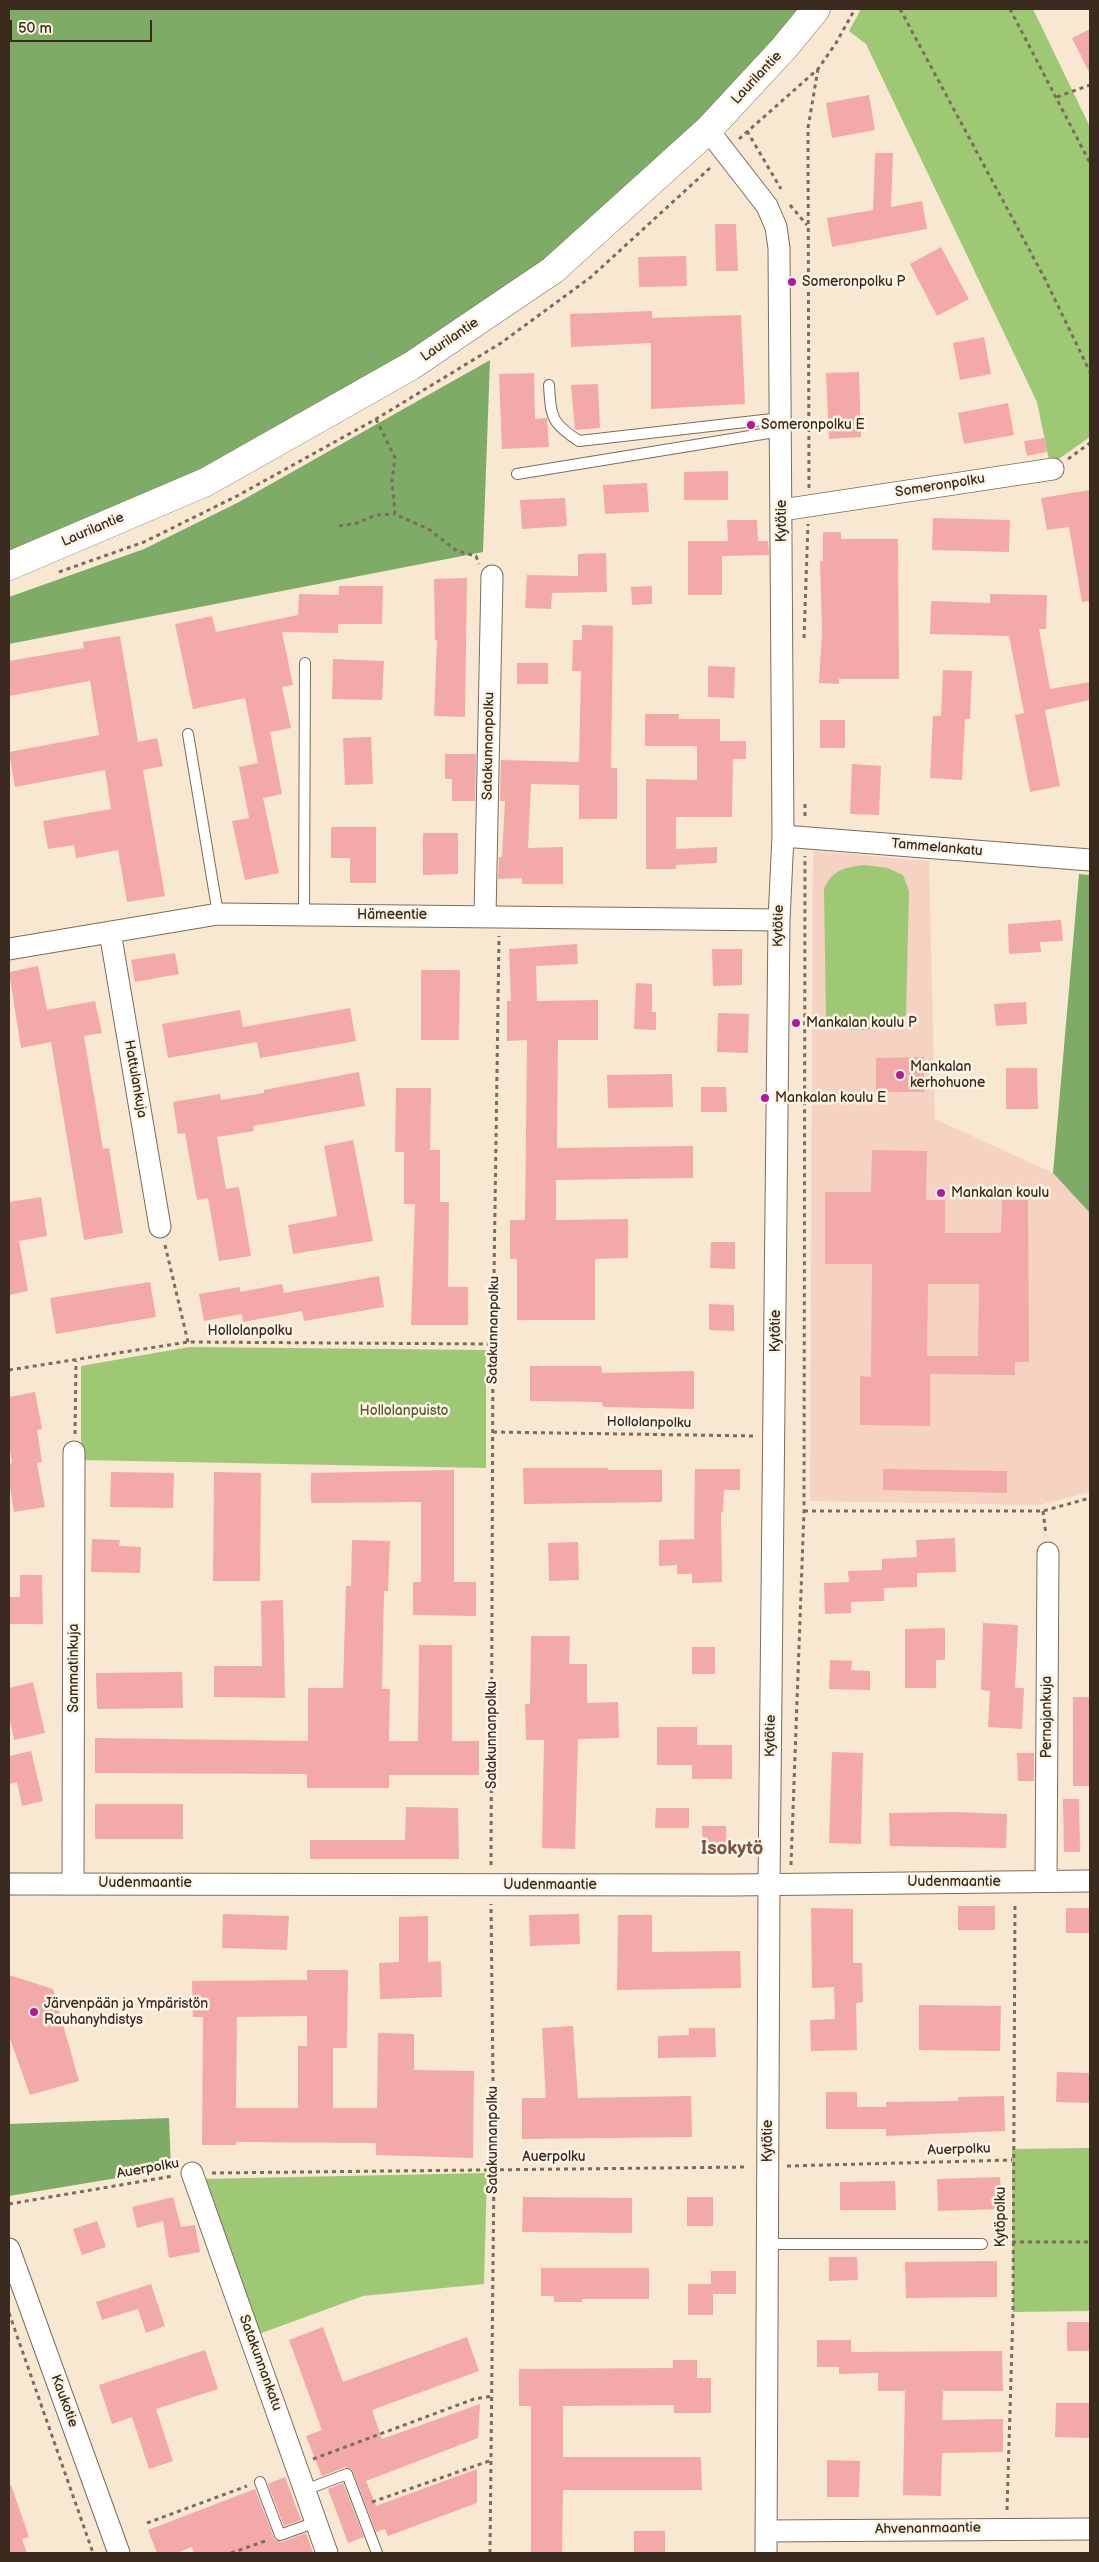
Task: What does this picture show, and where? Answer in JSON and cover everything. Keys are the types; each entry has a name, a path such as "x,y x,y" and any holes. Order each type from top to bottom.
{"street":[{"name":"Laurilantie","path":"9,566 206,482 411,366 552,270 708,130 784,48 816,9"},
{"name":"Kytötie","path":"708,130 767,206 776,227 779,248 783,836 779,920 769,1885 766,2553"},
{"name":"Someronpolku","path":"782,510 1053,469"},
{"name":"Satakunnanpolku","path":"492,576 492,916"},
{"name":"Tammelankatu","path":"783,836 1090,860"},
{"name":"Hämeentie","path":"9,949 218,914 779,920"},
{"name":"Hattulankuja","path":"110,932 160,1227"},
{"name":"Sammatinkuja","path":"73,1883 74,1452"},
{"name":"Pernajankuja","path":"1046,1880 1048,1553"},
{"name":"Uudenmaantie","path":"9,1884 769,1885 791,1883 1090,1881"},
{"name":"Satakunnankatu","path":"192,2173 327,2553"},
{"name":"Kaukotie","path":"9,2249 119,2553"},
{"name":"Ahvenanmaantie","path":"766,2531 1007,2528 1090,2529"}],"lane":[{"path":"549,385 551,417 566,433 579,441 781,424"},
{"path":"517,474 781,424"},
{"path":"304,914 305,663"},
{"path":"188,734 218,914"},
{"path":"768,2244 982,2244"},
{"path":"305,2490 347,2474 377,2553"},
{"path":"260,2482 280,2535 316,2522"}],"path":[{"path":"783,194 747,131 818,68 836,43 855,9"},
{"path":"900,9 1045,279 1090,372"},
{"path":"1010,9 1090,163"},
{"path":"803,644 808,506 808,128 818,68"},
{"path":"1057,97 1090,85"},
{"path":"787,202 807,225"},
{"path":"376,420 395,458 392,481 395,514"},
{"path":"1053,469 1090,443"},
{"path":"340,526 358,523 375,515 395,514 430,530 457,551 476,556 481,568 492,576"},
{"path":"791,1883 804,1511 806,837 804,802"},
{"name":"Satakunnanpolku","path":"490,2553 494,2169 491,1885 493,1432 492,916"},
{"path":"160,1227 188,1342"},
{"name":"Hollolanpolku","path":"9,1370 188,1342 493,1344"},
{"path":"74,1452 76,1361"},
{"name":"Hollolanpolku","path":"493,1432 804,1435"},
{"path":"804,1511 1043,1511 1090,1498"},
{"name":"Kytöpolku","path":"1007,2528 1012,2312 1015,1881"},
{"name":"Auerpolku","path":"9,2204 192,2173 768,2166 1012,2160"},
{"path":"1012,2242 1090,2242"},
{"path":"9,2313 93,2553"},
{"path":"296,2465 474,2399 493,2396"},
{"path":"360,2506 492,2460"},
{"path":"147,2523 260,2482"},
{"path":"231,2553 280,2535"}],"shaded area":[{"name":"Mankalan koulu","path":"813,851 929,861 935,1119 1053,1173 1090,1213 1090,1492 1039,1505 810,1501"}],"green space":[{"path":"9,9 807,9 708,130 411,366 9,566"},
{"path":"861,9 1033,9 1090,127 1090,437 1050,465 1037,402 866,44 849,31"},
{"path":"490,360 483,552 9,644 9,597 144,549 239,502"},
{"path":"864,865 888,868 903,875 909,891 906,1015 889,1025 866,1030 854,1030 834,1025 826,1019 824,888 836,873 851,867"},
{"path":"1079,874 1090,875 1090,1213 1053,1173"},
{"name":"Hollolanpuisto","path":"189,1347 486,1350 486,1468 81,1460 81,1366"},
{"path":"169,2118 171,2169 9,2196 9,2124"},
{"path":"1090,2148 1090,2311 1013,2312 1012,2149"},
{"path":"487,2173 484,2284 363,2296 256,2335 200,2179"}],"building":[{"path":"1090,29 1090,74 1072,38"},
{"path":"869,95 875,130 832,138 826,103"},
{"path":"875,153 893,153 891,207 922,201 927,229 832,247 827,218 873,210"},
{"path":"715,224 736,224 738,271 716,271"},
{"path":"941,247 969,299 937,316 910,264"},
{"path":"686,256 687,286 639,287 638,257"},
{"path":"652,311 652,318 741,315 745,404 651,409 651,343 571,347 570,314"},
{"path":"984,337 991,374 960,380 953,343"},
{"path":"859,372 861,437 829,439 826,373"},
{"path":"534,373 535,419 547,418 549,447 502,449 499,374"},
{"path":"598,384 600,428 575,430 571,385"},
{"path":"1008,403 1014,435 964,444 958,413"},
{"path":"1045,438 1047,452 1027,456 1024,441"},
{"path":"728,471 728,500 684,500 684,472"},
{"path":"647,483 649,512 605,514 603,485"},
{"path":"1090,490 1090,601 1082,602 1069,527 1047,530 1041,498"},
{"path":"565,498 567,526 522,529 520,500"},
{"path":"933,518 1010,520 1009,552 932,550"},
{"path":"727,520 757,520 758,541 768,541 769,555 722,556 722,595 688,595 688,541 728,541"},
{"path":"823,532 841,532 841,539 898,539 899,679 839,679 839,684 819,683 822,631 820,561 823,561"},
{"path":"606,553 607,592 552,593 551,609 525,608 527,575 578,576 578,554"},
{"path":"467,578 465,717 434,716 437,640 435,640 434,579"},
{"path":"339,586 383,586 382,624 338,624 338,633 282,632 293,685 282,687 291,728 270,732 282,794 263,798 279,873 245,880 232,821 249,818 239,767 258,763 245,698 193,709 175,624 212,616 216,632 298,615 299,594 339,595"},
{"path":"652,586 652,604 632,605 631,587"},
{"path":"990,594 1047,595 1046,629 1039,629 1050,689 1090,682 1090,700 1045,710 1060,786 1030,792 1015,715 1024,713 1009,636 930,634 931,601 990,603"},
{"path":"582,625 613,626 611,768 617,768 617,819 579,819 579,785 531,784 528,848 563,847 563,884 522,884 522,878 498,879 499,857 502,857 505,801 500,801 501,760 579,762 581,671 572,671 573,640 582,640"},
{"path":"120,636 138,742 157,738 163,766 143,770 165,896 127,902 118,850 76,858 74,845 48,849 43,821 111,809 105,770 15,787 9,752 99,735 90,681 9,696 9,661 84,648 83,642"},
{"path":"333,659 384,661 382,700 332,699"},
{"path":"517,663 548,663 548,684 517,684"},
{"path":"708,666 735,667 734,698 708,697"},
{"path":"943,670 972,671 970,719 965,719 962,780 930,778 933,716 941,716"},
{"path":"645,714 679,714 679,719 720,719 720,741 746,741 746,759 733,759 732,817 676,817 676,849 717,847 717,863 676,865 676,869 646,869 646,779 697,780 697,746 645,746"},
{"path":"820,720 845,720 845,748 820,748"},
{"path":"371,737 373,784 345,785 343,738"},
{"path":"445,754 476,754 475,801 452,801 452,779 445,779"},
{"path":"852,764 881,766 879,815 850,814"},
{"path":"331,827 376,827 376,883 350,883 350,858 331,858"},
{"path":"423,833 458,833 458,874 423,875"},
{"path":"1061,920 1063,941 1040,942 1041,952 1009,954 1008,924"},
{"path":"577,944 578,964 536,966 537,1001 598,1000 598,1040 558,1040 557,1148 693,1146 693,1178 556,1180 556,1220 628,1219 628,1258 595,1259 595,1320 517,1320 517,1259 510,1259 510,1220 525,1220 527,1040 507,1041 507,1001 511,1001 509,949"},
{"path":"712,949 742,949 742,985 713,986"},
{"path":"175,953 179,974 135,982 131,960"},
{"path":"38,966 47,1010 95,1001 102,1033 84,1036 103,1149 109,1148 123,1233 84,1240 51,1042 21,1048 9,972"},
{"path":"421,970 460,970 459,1040 421,1040"},
{"path":"636,983 652,984 652,1012 656,1012 656,1030 634,1029"},
{"path":"1026,1002 1027,1024 996,1026 994,1004"},
{"path":"350,1008 356,1041 260,1058 257,1042 168,1058 162,1024 240,1010 243,1027"},
{"path":"718,1013 749,1014 748,1053 717,1052"},
{"name":"Mankalan kerhohuone","path":"924,1057 924,1092 876,1092 876,1058"},
{"path":"1006,1068 1037,1068 1038,1109 1006,1109"},
{"path":"359,1072 365,1106 253,1126 254,1131 217,1137 226,1189 239,1187 251,1256 219,1261 208,1198 197,1200 185,1133 178,1134 173,1102 220,1094 221,1100 264,1093 264,1090"},
{"path":"672,1074 673,1107 608,1108 607,1075"},
{"path":"701,1087 726,1087 727,1112 701,1112"},
{"path":"396,1088 431,1088 430,1150 440,1150 440,1202 449,1202 448,1287 468,1287 468,1325 411,1325 415,1204 404,1204 404,1152 395,1152"},
{"path":"353,1140 373,1241 293,1254 288,1225 337,1216 324,1146"},
{"path":"872,1150 927,1151 926,1200 945,1200 945,1233 1001,1233 1002,1200 1028,1200 1029,1362 1015,1362 1015,1375 930,1374 930,1426 860,1425 860,1376 871,1377 872,1264 825,1264 825,1192 871,1192","holes":["928,1284 979,1284 978,1356 927,1356"]},
{"path":"41,1197 47,1236 19,1241 28,1291 9,1295 9,1202"},
{"path":"711,1242 735,1242 735,1269 710,1268"},
{"path":"379,1276 384,1307 304,1321 302,1311 243,1322 242,1314 204,1321 199,1294 240,1287 240,1292 282,1284 284,1293"},
{"path":"150,1282 156,1317 56,1334 50,1298"},
{"path":"709,1304 734,1305 734,1331 709,1330"},
{"path":"530,1366 601,1366 602,1373 694,1371 694,1409 603,1407 602,1402 530,1401"},
{"path":"35,1392 42,1429 37,1430 42,1462 37,1463 45,1507 14,1512 9,1480 9,1464 12,1463 9,1443 9,1397"},
{"path":"523,1468 662,1470 662,1502 524,1504"},
{"path":"695,1469 740,1469 740,1490 724,1490 723,1512 721,1512 722,1582 692,1583 692,1574 677,1574 677,1565 659,1566 659,1540 694,1539"},
{"path":"883,1469 1007,1471 1007,1493 883,1490"},
{"path":"454,1470 454,1582 476,1582 476,1616 413,1615 413,1582 421,1582 421,1502 311,1503 311,1473"},
{"path":"111,1472 174,1473 173,1508 110,1507"},
{"path":"214,1472 261,1473 260,1581 213,1581"},
{"path":"955,1538 956,1572 917,1573 917,1587 884,1588 884,1601 851,1602 851,1613 825,1614 824,1583 849,1582 848,1571 882,1570 882,1559 917,1557 916,1540"},
{"path":"92,1539 120,1540 119,1546 141,1547 140,1573 91,1572"},
{"path":"352,1540 390,1541 388,1591 384,1591 382,1689 390,1689 389,1741 418,1741 419,1645 452,1645 452,1741 479,1741 479,1775 389,1775 389,1788 307,1788 307,1774 95,1773 95,1738 308,1741 308,1688 343,1688 346,1586 351,1586"},
{"path":"578,1542 579,1580 549,1581 548,1543"},
{"path":"20,1575 42,1575 43,1624 9,1624 9,1597 20,1597"},
{"path":"283,1600 285,1698 214,1697 214,1666 262,1666 261,1601"},
{"path":"983,1623 1018,1625 1015,1688 1024,1688 1022,1729 988,1727 990,1691 981,1690"},
{"path":"945,1628 945,1660 936,1660 936,1688 905,1688 905,1629"},
{"path":"531,1636 570,1636 569,1664 587,1664 587,1703 618,1702 619,1738 578,1739 575,1849 542,1848 544,1740 526,1740 525,1704 530,1704"},
{"path":"692,1647 715,1647 715,1674 692,1674"},
{"path":"830,1660 852,1661 851,1670 870,1671 870,1690 829,1689"},
{"path":"182,1672 183,1708 97,1709 96,1673"},
{"path":"33,1682 45,1733 14,1740 9,1715 9,1688"},
{"path":"1073,1697 1090,1697 1090,1786 1073,1786"},
{"path":"657,1727 697,1727 697,1745 732,1745 732,1779 692,1779 692,1765 657,1765"},
{"path":"31,1751 43,1801 22,1806 17,1782 9,1784 9,1756"},
{"path":"832,1752 863,1753 861,1844 829,1843"},
{"path":"1017,1753 1034,1753 1034,1781 1018,1781"},
{"path":"1063,1799 1079,1799 1080,1852 1064,1852"},
{"path":"95,1804 183,1804 183,1839 95,1839"},
{"path":"406,1807 458,1808 459,1859 310,1859 310,1840 405,1840"},
{"path":"656,1808 689,1808 689,1828 655,1828"},
{"path":"955,1812 1007,1814 1006,1848 890,1846 889,1813"},
{"path":"702,1826 726,1826 727,1855 703,1855"},
{"path":"958,1906 995,1906 995,1930 958,1930"},
{"path":"811,1908 853,1909 853,1963 862,1963 863,2002 856,2003 857,2050 811,2051 810,2020 835,2019 834,1987 812,1988"},
{"path":"1066,1908 1090,1908 1090,1933 1066,1933"},
{"path":"223,1914 289,1916 287,1950 222,1948"},
{"path":"579,1914 580,1944 530,1946 529,1915"},
{"path":"618,1915 652,1915 652,1952 740,1951 741,1988 617,1990"},
{"path":"428,1916 428,1962 441,1961 442,1997 380,1999 379,1963 399,1962 399,1917"},
{"path":"307,1970 348,1970 347,2048 333,2048 333,2108 377,2108 378,2033 414,2034 414,2070 474,2071 473,2158 376,2155 376,2143 236,2142 236,2145 202,2145 203,2017 193,2017 192,1981 307,1980","holes":["307,2016 307,2046 298,2046 298,2108 236,2108 237,2017"]},
{"name":"Järvenpään ja Ympäristön Rauhanyhdistys","path":"9,1975 53,1989 79,2081 30,2095 9,2036"},
{"path":"919,2005 1001,2006 1000,2051 919,2050"},
{"path":"573,2026 578,2098 691,2096 692,2137 522,2139 522,2098 546,2098 542,2028"},
{"path":"689,2028 715,2028 716,2057 658,2058 658,2036 689,2035"},
{"path":"1057,2072 1090,2073 1090,2103 1056,2102"},
{"path":"826,2092 857,2092 857,2107 886,2107 886,2102 958,2101 958,2097 1004,2096 1005,2131 886,2136 886,2129 826,2129"},
{"path":"1000,2177 1002,2209 938,2211 937,2179"},
{"path":"895,2181 896,2210 840,2210 840,2182"},
{"path":"173,2197 181,2227 195,2225 200,2252 169,2258 163,2221 137,2228 132,2207"},
{"path":"523,2197 632,2198 632,2233 522,2232"},
{"path":"687,2197 713,2197 713,2226 687,2226"},
{"path":"97,2221 106,2247 82,2255 73,2229"},
{"path":"829,2257 857,2257 858,2280 829,2281"},
{"path":"997,2261 997,2297 906,2298 905,2262"},
{"path":"541,2268 649,2268 649,2299 582,2299 582,2302 554,2302 554,2296 541,2296"},
{"path":"711,2271 736,2271 736,2294 713,2294 713,2315 688,2315 688,2284 711,2284"},
{"path":"151,2284 165,2326 146,2333 138,2309 102,2320 96,2302"},
{"path":"1067,2322 1090,2322 1090,2351 1067,2351"},
{"path":"323,2327 343,2382 467,2337 479,2371 372,2410 382,2439 480,2404 478,2438 366,2481 376,2506 477,2469 477,2503 388,2536 385,2529 376,2532 352,2469 345,2467 323,2476 321,2474 306,2436 322,2430 289,2340"},
{"path":"817,2340 851,2340 851,2352 1002,2351 1003,2391 943,2391 942,2420 1003,2419 1003,2452 942,2453 941,2496 903,2495 905,2391 878,2391 878,2373 839,2374 839,2367 817,2367"},
{"path":"205,2350 218,2389 156,2409 173,2461 149,2469 132,2417 112,2424 99,2385"},
{"path":"673,2360 697,2360 697,2378 711,2378 711,2413 674,2413 674,2405 563,2406 563,2457 701,2457 702,2490 563,2490 562,2553 531,2553 531,2406 519,2406 519,2369 673,2368"},
{"path":"1056,2403 1090,2403 1090,2438 1055,2437"},
{"path":"827,2460 860,2461 859,2497 827,2497"},
{"path":"285,2477 301,2520 284,2526 268,2484"},
{"path":"343,2483 364,2537 348,2543 328,2489"},
{"path":"9,2485 11,2485 29,2537 22,2539 27,2553 9,2553"},
{"path":"255,2489 275,2540 282,2542 306,2533 313,2553 194,2553 192,2547 177,2553 157,2553 148,2530"},
{"path":"634,2531 665,2531 665,2553 634,2553"}],"place":[{"name":"Someronpolku P","path":"792,282"},
{"name":"Someronpolku E","path":"751,425"},
{"name":"Mankalan koulu P","path":"796,1023"},
{"name":"Mankalan kerhohuone","path":"900,1075"},
{"name":"Mankalan koulu E","path":"765,1098"},
{"name":"Mankalan koulu","path":"941,1193"},
{"name":"Järvenpään ja Ympäristön Rauhanyhdistys","path":"34,2012"}],"district":[{"name":"Isokytö","path":"732,1849"}]}
